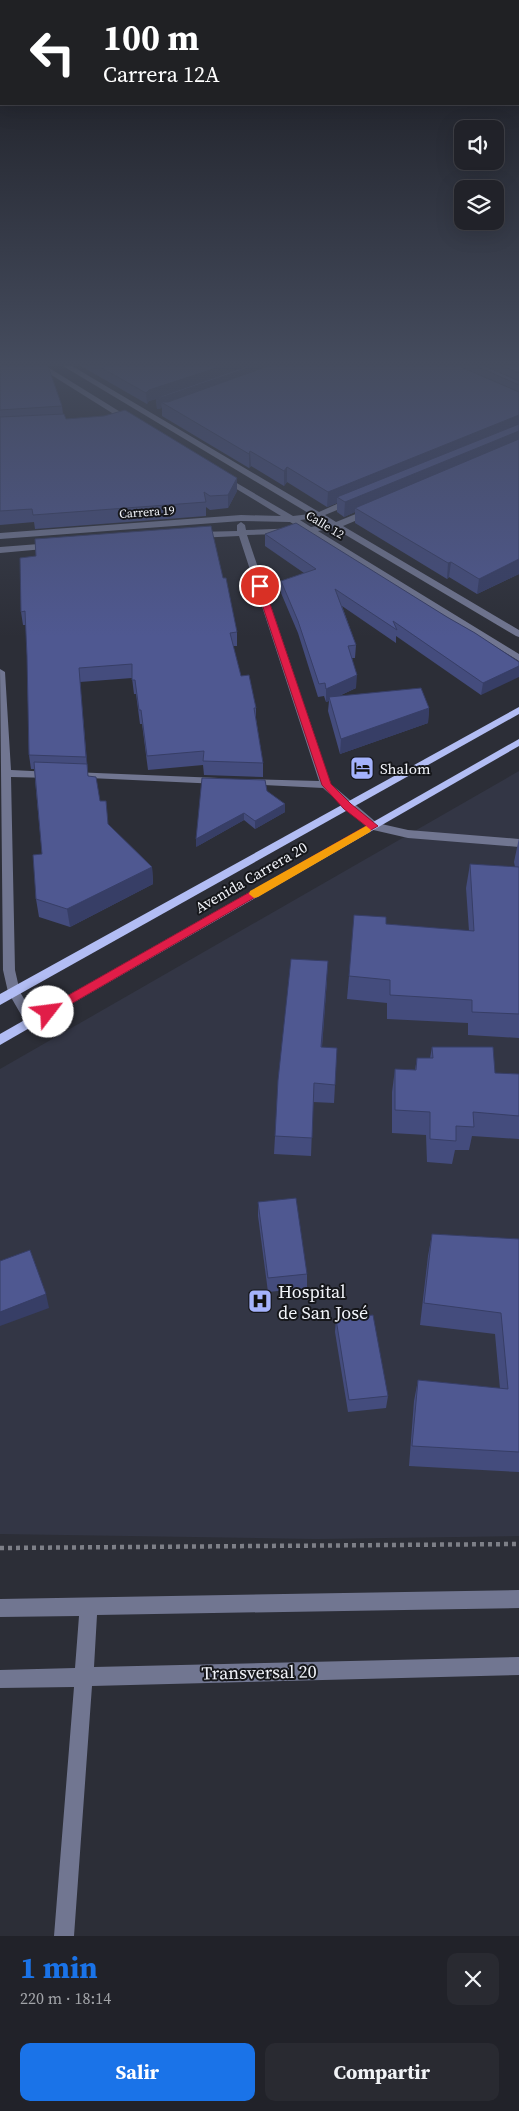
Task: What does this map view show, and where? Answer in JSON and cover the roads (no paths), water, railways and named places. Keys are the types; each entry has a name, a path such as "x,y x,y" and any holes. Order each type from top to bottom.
{"main road":[{"name":"Avenida Carrera 20","path":"0,1000 519,710"},
{"name":"Avenida Carrera 20","path":"0,1040 519,742"}],"street":[{"name":"Calle 12","path":"220,456 519,634"},
{"name":"Calle 12","path":"216,473 519,658"},
{"name":"Carrera 19","path":"0,536 240,518 292,519 318,514 364,496"},
{"name":"Carrera 19","path":"184,536 310,530 337,525 382,506"},
{"path":"240,518 242,532 326,785 373,826 408,834 519,842"},
{"path":"0,550 58,546"},
{"path":"0,672 9,970 14,992 32,1022"},
{"path":"3,773 326,785"},
{"path":"0,1608 519,1599"},
{"path":"64,1936 89,1607"},
{"name":"Transversal 20","path":"0,1679 519,1666"}],"place":[{"name":"Shalom","path":"362,768"},
{"name":"Hospital de San José","path":"260,1301"}]}
